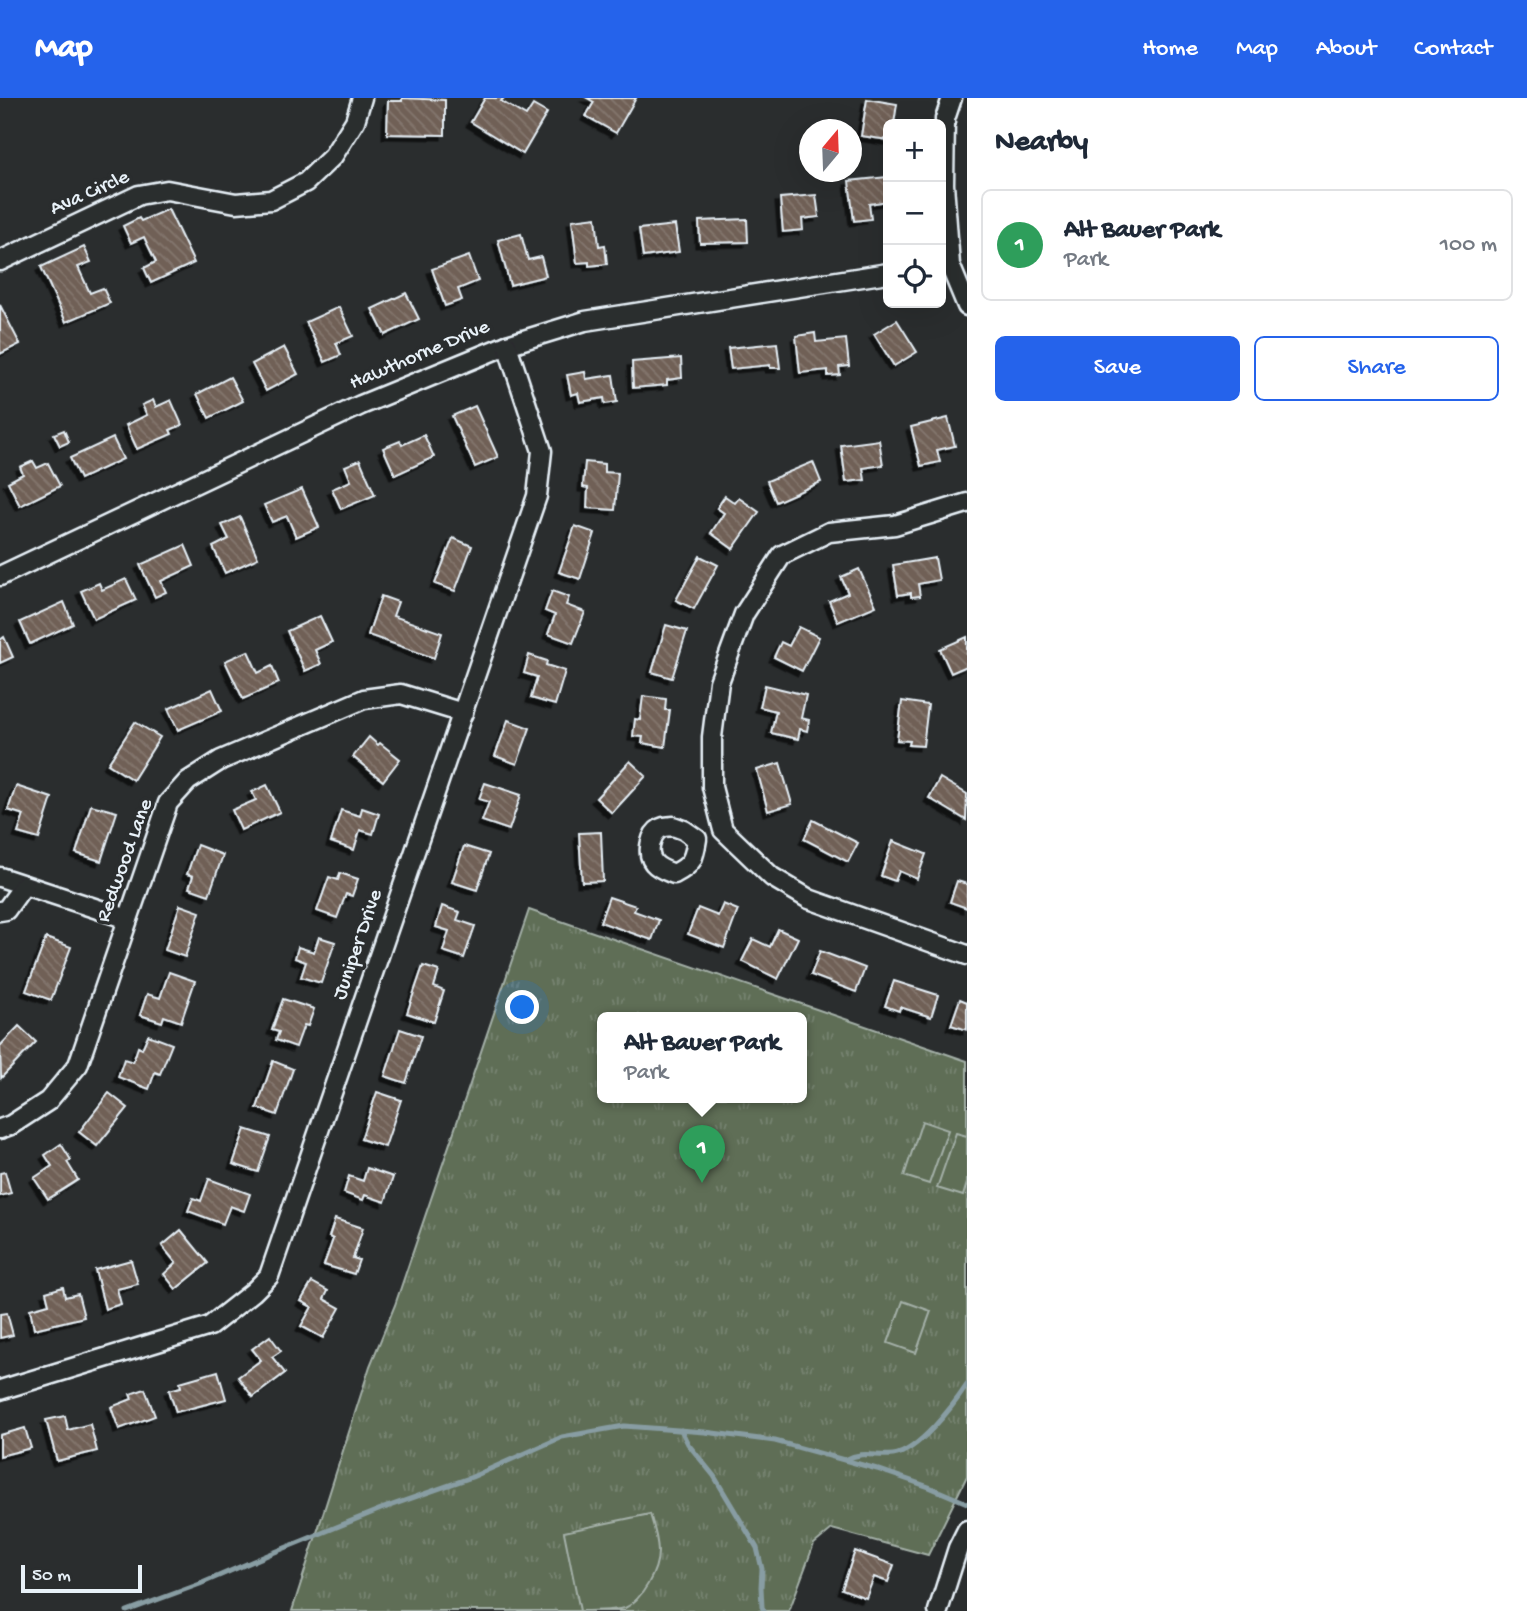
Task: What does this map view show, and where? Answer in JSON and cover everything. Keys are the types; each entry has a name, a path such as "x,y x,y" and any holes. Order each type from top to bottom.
{"street":[{"name":"Ava Circle","path":"0,261 139,195 167,190 236,203 271,200 306,182 333,156 355,121 362,98"},
{"path":"952,98 945,119 943,184 953,264 967,306"},
{"name":"Hawthorne Drive","path":"0,576 361,405 507,345 585,321 883,274"},
{"name":"Juniper Drive","path":"0,1390 211,1326 269,1276 537,496 542,451 507,345"},
{"path":"967,503 895,525 829,532 782,555 744,614 719,682 712,737 712,786 723,830 772,877 809,899 967,956"},
{"name":"Redwood Lane","path":"0,1129 48,1101 78,1065 169,803 188,781 221,760 364,699 401,694 463,713"},
{"path":"697,839 723,830"},
{"path":"0,877 128,919"},
{"path":"0,911 6,909 24,885"},
{"path":"938,1611 958,1548 967,1530"}],"green space":[{"path":"529,910 967,1061 967,1476 928,1555 832,1529 814,1544 789,1611 292,1611 370,1366 395,1305"},
{"path":"922,1121 948,1130 929,1184 904,1176"},
{"path":"956,1133 967,1136 967,1183 963,1196 937,1188"},
{"path":"903,1301 931,1311 916,1353 888,1343"},
{"path":"650,1514 658,1552 655,1568 643,1592 625,1608 580,1611 564,1532"}],"building":[{"path":"402,98 445,100 445,135 387,134 388,101 402,101"},
{"path":"485,98 504,98 501,101 526,116 533,105 547,113 523,154 471,122"},
{"path":"587,98 636,98 616,133 586,116 594,102"},
{"path":"867,99 897,104 895,119 883,119 883,139 862,136"},
{"path":"883,177 883,202 869,204 871,219 854,221 849,182 862,182 862,180"},
{"path":"816,195 819,217 802,219 803,230 783,232 780,198"},
{"path":"168,209 194,263 151,283 144,268 156,262 144,237 131,243 123,226"},
{"path":"596,217 599,246 605,245 607,264 589,266 589,262 577,263 572,220"},
{"path":"747,219 748,242 700,243 699,221"},
{"path":"675,225 679,252 643,257 639,229"},
{"path":"521,234 528,260 541,257 546,276 510,285 498,240"},
{"path":"84,247 91,262 78,267 90,293 103,288 110,303 66,322 41,267"},
{"path":"469,256 478,281 458,289 462,300 445,306 432,269"},
{"path":"406,293 419,319 385,335 372,309"},
{"path":"0,305 20,344 0,354"},
{"path":"339,307 353,336 336,343 341,355 325,362 306,322"},
{"path":"897,320 917,352 894,366 874,334"},
{"path":"815,333 816,342 846,339 849,366 839,367 840,375 828,376 828,370 800,373 796,336"},
{"path":"777,343 780,368 770,368 770,365 731,369 728,348"},
{"path":"284,347 298,374 266,391 252,364"},
{"path":"681,358 682,378 667,380 667,385 633,388 632,362"},
{"path":"585,372 586,379 613,375 617,402 605,404 604,398 580,402 578,393 571,395 567,375"},
{"path":"230,377 243,401 209,418 197,394"},
{"path":"153,400 156,407 171,400 182,425 170,430 172,434 137,449 126,425 147,415 142,405"},
{"path":"475,406 498,457 475,467 452,416"},
{"path":"948,418 955,446 937,450 940,462 921,466 911,427"},
{"path":"64,430 69,442 60,446 54,434"},
{"path":"424,435 434,457 395,475 383,448 400,441 402,445"},
{"path":"113,438 123,459 80,479 70,458"},
{"path":"879,440 883,465 863,468 865,480 846,482 841,445"},
{"path":"360,460 375,495 341,509 332,489 351,481 345,466"},
{"path":"33,461 37,468 48,463 60,486 20,506 8,482 23,474 20,467"},
{"path":"585,462 604,464 604,472 618,473 615,510 587,508 588,488 583,487"},
{"path":"813,462 821,482 776,502 767,481"},
{"path":"302,489 319,527 296,537 287,516 272,522 264,505"},
{"path":"725,496 735,503 739,498 759,512 733,549 711,533 724,513 717,508"},
{"path":"240,517 258,558 225,573 213,547 229,539 222,525"},
{"path":"575,526 595,533 580,579 559,572"},
{"path":"453,538 472,546 455,591 435,584"},
{"path":"185,545 194,566 161,581 166,592 155,597 140,565"},
{"path":"700,556 718,565 694,609 676,600"},
{"path":"935,558 939,580 918,584 920,596 911,597 911,593 898,595 893,565"},
{"path":"859,569 876,606 838,622 829,601 848,593 841,577"},
{"path":"126,579 136,600 94,619 81,591 99,583 102,590"},
{"path":"552,591 569,597 566,605 585,612 573,643 548,634 555,615 545,611"},
{"path":"381,596 398,602 393,616 442,633 434,658 368,635"},
{"path":"64,602 73,624 30,644 20,622"},
{"path":"320,616 332,642 315,650 321,664 305,671 287,631"},
{"path":"666,625 687,631 672,678 652,672"},
{"path":"799,627 819,637 802,671 774,657 781,642 789,646"},
{"path":"4,637 13,657 0,663 0,640"},
{"path":"967,637 967,666 951,673 940,649"},
{"path":"248,651 258,673 272,666 279,683 243,699 225,661"},
{"path":"529,655 547,661 546,665 565,671 555,705 531,698 537,677 524,673"},
{"path":"765,685 806,695 801,718 809,720 807,731 800,729 798,739 771,733 776,711 760,707"},
{"path":"212,689 222,711 178,730 168,709"},
{"path":"643,696 666,699 665,710 670,710 665,747 642,743 643,737 633,736 635,719 640,720"},
{"path":"902,701 928,705 923,746 909,745 910,741 897,740"},
{"path":"508,720 530,728 517,764 495,756"},
{"path":"135,722 160,737 133,780 108,764"},
{"path":"369,737 400,759 383,781 353,757"},
{"path":"630,761 646,776 612,813 596,798"},
{"path":"780,763 792,804 768,811 757,770"},
{"path":"940,778 967,794 966,820 929,798"},
{"path":"485,783 521,795 509,830 482,821 489,802 479,799"},
{"path":"267,785 280,812 241,830 232,810 256,800 252,792"},
{"path":"16,786 52,798 39,839 18,833 24,815 8,810"},
{"path":"91,805 117,812 101,861 76,853"},
{"path":"362,808 379,814 373,834 360,830 354,850 331,842 341,810 360,816"},
{"path":"813,820 858,843 848,862 804,839"},
{"path":"601,832 603,881 582,882 579,833"},
{"path":"893,841 926,854 917,879 899,871 895,881 881,876"},
{"path":"197,845 223,855 209,895 189,888 193,876 187,874"},
{"path":"464,846 489,854 477,890 452,882"},
{"path":"340,873 358,879 352,896 346,894 337,918 317,911 329,877 338,880"},
{"path":"957,881 967,884 967,908 950,902"},
{"path":"609,897 636,906 634,911 659,920 652,940 600,922"},
{"path":"723,904 738,910 724,948 688,934 698,908 718,916"},
{"path":"180,905 200,912 185,957 165,950"},
{"path":"442,906 460,912 457,920 475,926 464,958 443,951 449,931 436,927"},
{"path":"778,929 798,938 778,979 742,961 753,939 770,947"},
{"path":"319,937 335,942 321,983 301,977 306,962 295,958 298,947 314,952"},
{"path":"46,938 71,947 51,1000 26,991"},
{"path":"820,951 865,968 856,992 811,975"},
{"path":"423,966 439,971 434,987 444,991 434,1022 407,1013"},
{"path":"169,972 195,981 181,1022 164,1016 162,1022 140,1015 147,994 160,998"},
{"path":"894,981 938,995 931,1017 900,1007 899,1011 885,1006"},
{"path":"283,999 314,1009 308,1026 304,1025 296,1047 276,1040 279,1032 272,1030"},
{"path":"960,999 967,1002 967,1030 951,1025"},
{"path":"19,1026 36,1042 1,1078 0,1046"},
{"path":"400,1029 421,1036 406,1083 385,1076"},
{"path":"148,1035 172,1044 160,1074 155,1072 149,1089 118,1077 124,1059 133,1062 138,1047 142,1049"},
{"path":"273,1061 293,1069 277,1115 257,1108"},
{"path":"377,1092 401,1100 385,1147 361,1139"},
{"path":"109,1093 128,1108 97,1146 79,1132"},
{"path":"245,1129 270,1137 258,1172 233,1164"},
{"path":"61,1144 71,1160 67,1162 78,1180 48,1199 34,1178 52,1166 45,1155"},
{"path":"367,1168 393,1177 385,1202 365,1195 363,1200 344,1193 349,1176 363,1181"},
{"path":"5,1172 11,1193 0,1196 0,1173"},
{"path":"209,1179 250,1194 244,1211 230,1206 223,1224 188,1211 193,1198 201,1201"},
{"path":"335,1219 363,1228 353,1258 359,1260 354,1274 324,1265 333,1239 329,1237"},
{"path":"181,1230 208,1263 176,1289 164,1274 176,1263 162,1246"},
{"path":"131,1260 138,1284 117,1289 121,1304 105,1309 95,1270"},
{"path":"312,1282 328,1291 324,1299 340,1308 323,1338 301,1326 312,1307 301,1301"},
{"path":"63,1287 65,1297 78,1294 84,1317 34,1329 30,1309 49,1304 46,1292"},
{"path":"7,1313 13,1335 0,1338 0,1314"},
{"path":"270,1336 281,1351 272,1357 285,1373 253,1397 238,1377 261,1360 252,1349"},
{"path":"218,1371 226,1399 176,1412 169,1390 181,1387 180,1382"},
{"path":"145,1389 155,1416 119,1429 111,1407 132,1399 130,1394"},
{"path":"65,1416 68,1430 90,1424 97,1451 57,1461 46,1420"},
{"path":"25,1428 31,1448 0,1456 0,1435"},
{"path":"855,1551 894,1565 888,1582 874,1577 866,1598 842,1589"}],"waterway":[{"path":"845,1460 864,1455 893,1455 913,1446 944,1416 967,1385"},
{"path":"127,1611 200,1584 381,1509 472,1477 562,1437 624,1426 775,1441 877,1469 967,1503"},
{"path":"681,1430 688,1444 714,1476 757,1548 762,1569 764,1611"}],"place":[{"name":"Alt Bauer Park","path":"702,1183"}]}
